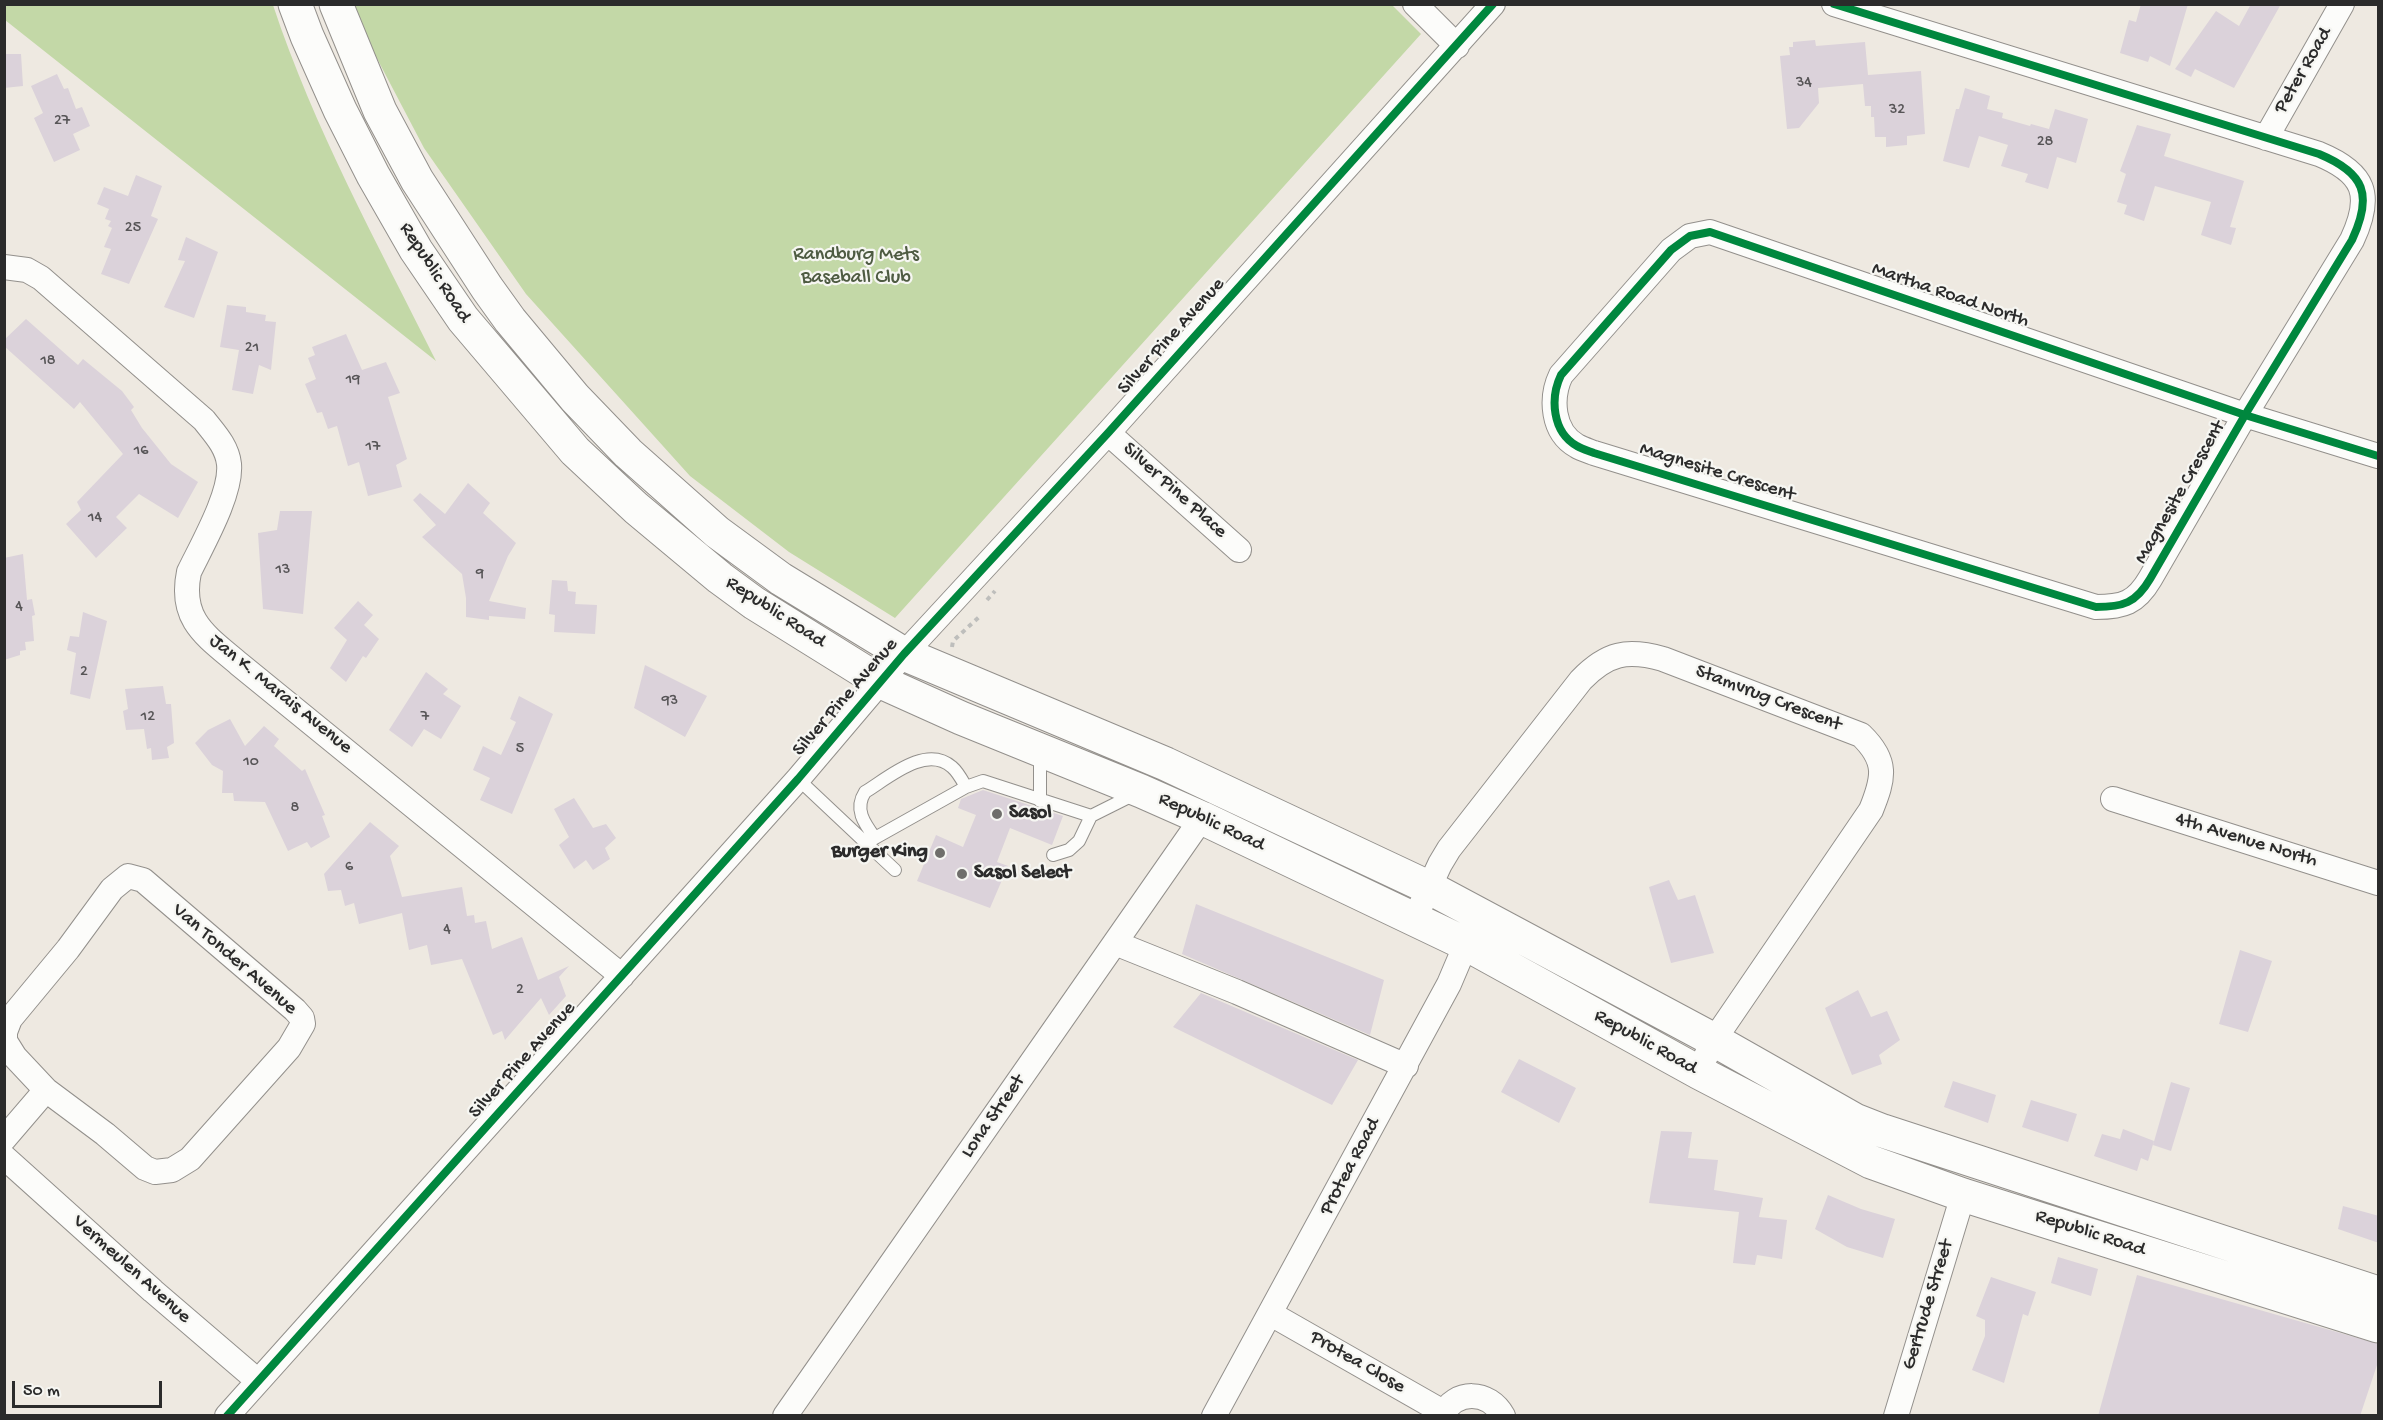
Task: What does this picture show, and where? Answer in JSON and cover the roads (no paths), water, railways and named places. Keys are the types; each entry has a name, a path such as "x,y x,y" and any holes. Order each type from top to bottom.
{"main road":[{"name":"Republic Road","path":"295,4 340,111 373,175 411,241 463,320 574,451 636,508 720,578 754,603 881,681 961,718 1202,818 1466,944 1698,1072 1870,1162 1963,1195 2379,1326"},
{"name":"Republic Road","path":"336,4 380,111 417,180 510,320 575,398 628,453 717,532 781,579 904,654 1166,764 1430,888 1714,1040 1837,1110 1884,1131 2379,1293"}],"street":[{"path":"1414,4 1457,46"},
{"name":"Silver Pine Avenue","path":"227,1416 798,779 904,654 1108,433 1493,4"},
{"name":"Magnesite Crescent","path":"1561,375 1554,396 1556,417 1567,438 1577,447 2096,607 2112,607 2128,603 2141,594 2245,415 2352,240 2361,219 2364,202 2362,187 2340,162 1834,4"},
{"name":"Peter Road","path":"2266,138 2342,4"},
{"name":"Martha Road North","path":"1561,375 1671,250 1690,236 1710,232 2245,415 2379,456"},
{"name":"Jan K. Marais Avenue","path":"4,267 27,270 41,278 204,420 221,441 229,463 226,486 189,572 186,586 186,601 196,625 238,664 622,976"},
{"name":"Silver Pine Place","path":"1108,433 1239,550"},
{"name":"Stamvrug Crescent","path":"1414,920 1449,849 1581,680 1595,666 1608,658 1628,653 1646,654 1663,659 1861,735 1873,746 1880,758 1882,770 1881,786 1871,810 1714,1040 1698,1072"},
{"name":"4th Avenue North","path":"2113,799 2379,883"},
{"name":"Lona Street","path":"785,1416 1202,818"},
{"name":"Van Tonder Avenue","path":"128,876 143,880 302,1018 301,1030 289,1048 190,1159 172,1170 155,1172 145,1168 105,1134 46,1090 9,1049 5,1041 5,1032 10,1019 68,949 112,889 128,876"},
{"name":"Protea Road","path":"1214,1416 1406,1066 1482,916"},
{"path":"1115,943 1237,992 1406,1066"},
{"path":"4,1139 46,1090"},
{"name":"Vermeulen Avenue","path":"4,1156 153,1291 258,1381"},
{"name":"Gertrude Street","path":"1896,1416 1963,1195"},
{"name":"Protea Close","path":"1271,1314 1443,1414"},
{"path":"1443,1414 1457,1399 1475,1395 1493,1402 1503,1416"}],"lane":[{"path":"1040,749 1040,801"},
{"path":"870,841 860,813 861,798 865,792 912,764 933,759 945,762 954,768 966,787"},
{"path":"798,779 870,841 895,870"},
{"path":"870,841 976,783 992,783 1040,801 1091,816"},
{"path":"1053,855 1069,850 1079,841 1091,816 1141,791"}],"place":[{"name":"Sasol","path":"997,814"},
{"name":"Burger King","path":"940,853"},
{"name":"Sasol Select","path":"962,874"}],"park label":[{"name":"Randburg Mets Baseball Club","path":"856,268"}]}
